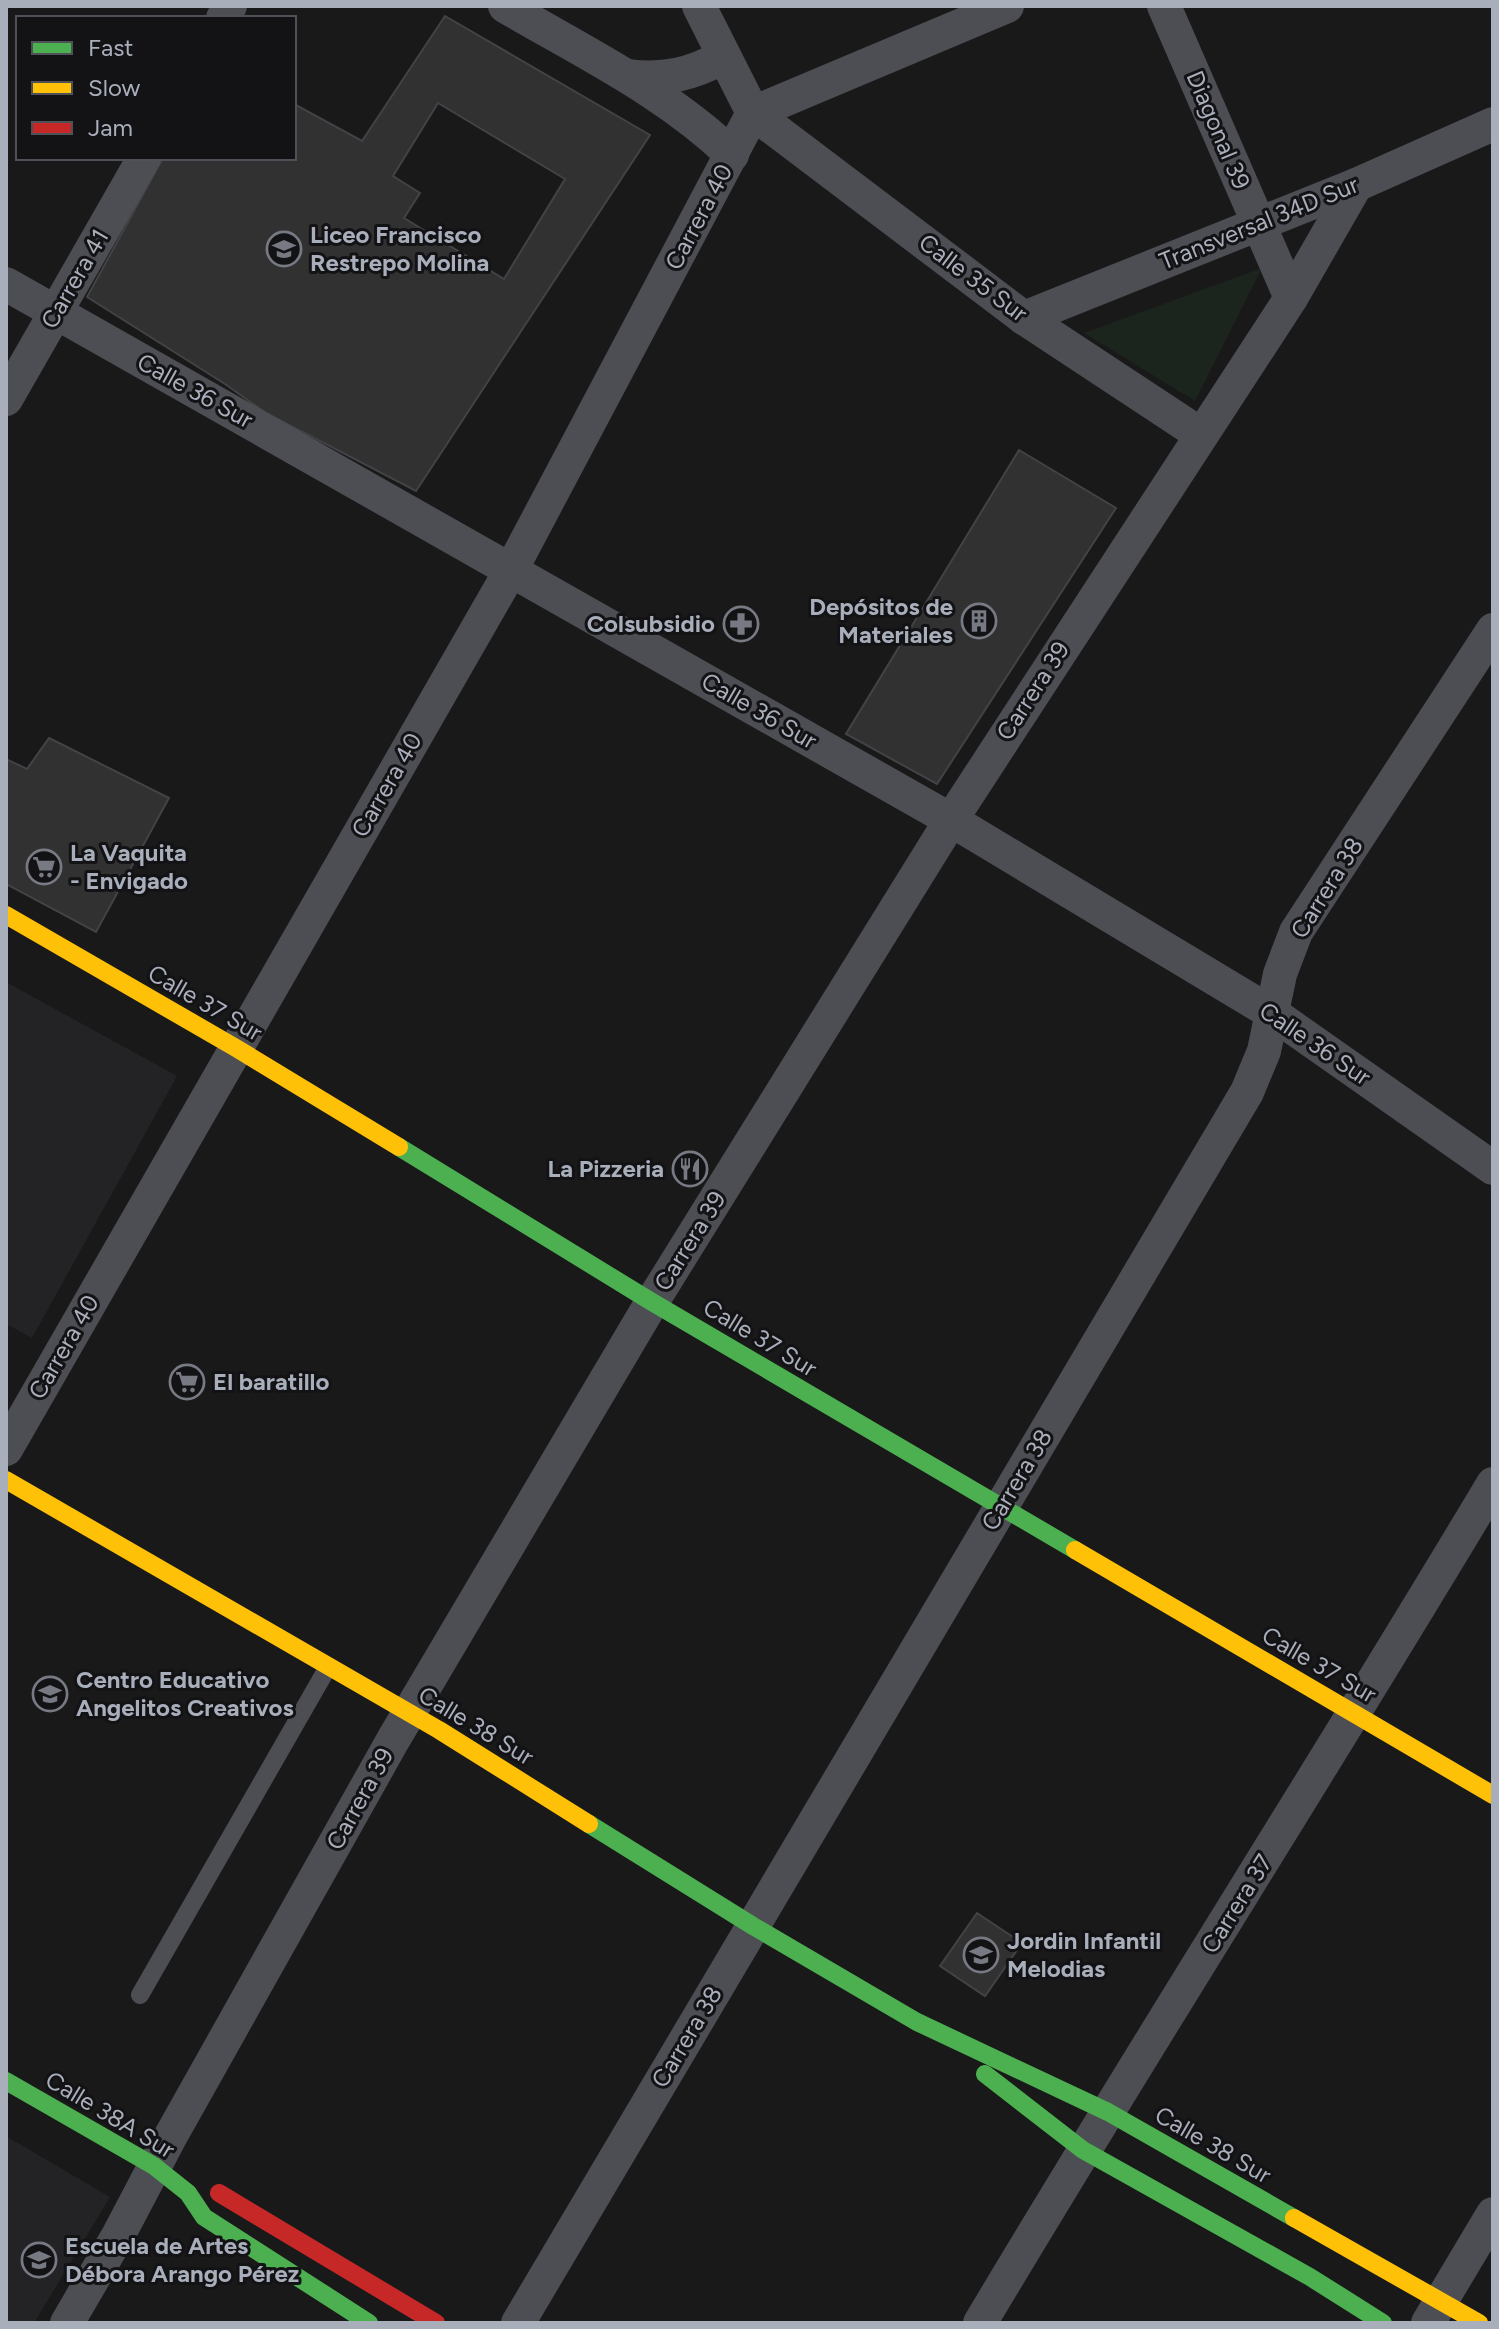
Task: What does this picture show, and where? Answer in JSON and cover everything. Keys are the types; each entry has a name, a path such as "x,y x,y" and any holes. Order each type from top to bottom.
{"main road":[{"name":"Calle 37 Sur","path":"6,915 236,1048 652,1302 1493,1795"},
{"name":"Calle 38 Sur","path":"6,1480 409,1713 753,1926 917,2022 1108,2112 1434,2312 1479,2323"},
{"name":"Calle 38 Sur","path":"917,2022 1083,2150 1310,2277 1383,2323"},
{"name":"Calle 38A Sur","path":"6,2081 154,2166 188,2193 204,2217 369,2323"},
{"path":"188,2193 221,2193 436,2323"}],"street":[{"path":"505,6 682,111 732,155"},
{"path":"699,6 753,113 1007,6"},
{"name":"Diagonal 39","path":"1164,6 1291,298"},
{"path":"624,76 649,79 675,77 700,70 723,57"},
{"name":"Carrera 40","path":"6,1449 511,570 753,113"},
{"name":"Calle 35 Sur","path":"753,113 1024,318 1200,434"},
{"name":"Transversal 34D Sur","path":"1024,318 1356,185 1493,124"},
{"name":"Carrera 41","path":"6,399 143,160"},
{"name":"Carrera 39","path":"67,2323 409,1713 652,1302 951,820 1291,298 1356,185"},
{"name":"Calle 36 Sur","path":"6,284 951,820 1272,1013 1493,1168"},
{"name":"Carrera 38","path":"518,2323 1247,1092 1264,1051 1280,974 1296,932 1493,630"},
{"name":"Carrera 37","path":"980,2323 1493,1484"},
{"path":"1434,2312 1493,2214"}],"lane":[{"path":"140,1995 328,1667"}],"shaded area":[{"path":"1262,268 1195,401 1084,333"},
{"path":"6,982 177,1076 32,1338 6,1324"},
{"name":"Escuela de Artes Débora Arango Pérez","path":"6,2136 110,2197 34,2323 6,2323"}],"building":[{"name":"Liceo Francisco Restrepo Molina","path":"445,16 650,135 416,491 266,413 87,297 162,160 296,160 296,105 362,141","holes":["438,103 565,179 504,279 404,218 420,193 393,176"]},
{"name":"Depósitos de Materiales","path":"1019,450 1116,508 937,784 846,734"},
{"path":"49,738 169,798 96,932 6,884 6,759 27,769"},
{"name":"Jordin Infantil Melodias","path":"977,1913 1022,1943 985,1996 940,1966"}],"traffic: fast":[{"path":"399,1147 652,1302 1075,1550"},
{"path":"589,1824 753,1926 917,2022 1108,2112 1294,2218"},
{"path":"985,2074 1083,2150 1310,2277 1383,2323"},
{"path":"6,2081 154,2166 188,2193 204,2217 369,2323"}],"traffic: slow":[{"path":"6,915 399,1147"},
{"path":"6,1480 439,1730 589,1824"},
{"path":"1075,1550 1493,1795"},
{"path":"1294,2218 1479,2323"}],"traffic: jam":[{"path":"219,2193 436,2323"}],"place":[{"name":"Liceo Francisco Restrepo Molina","path":"284,249"},
{"name":"Depósitos de Materiales","path":"979,621"},
{"name":"Colsubsidio","path":"741,624"},
{"name":"La Vaquita - Envigado","path":"44,867"},
{"name":"La Pizzeria","path":"690,1169"},
{"name":"El baratillo","path":"187,1382"},
{"name":"Centro Educativo Angelitos Creativos","path":"50,1694"},
{"name":"Jordin Infantil Melodias","path":"981,1955"},
{"name":"Escuela de Artes Débora Arango Pérez","path":"39,2260"}]}
